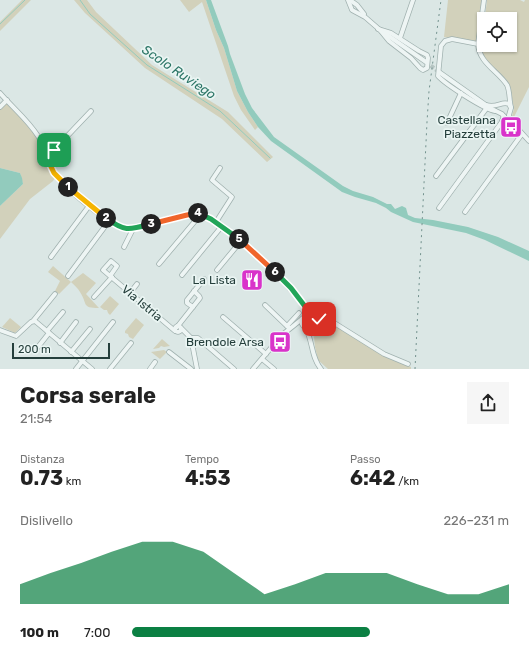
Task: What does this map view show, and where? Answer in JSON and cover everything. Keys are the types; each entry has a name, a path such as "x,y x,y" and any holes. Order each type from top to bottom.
{"street":[{"path":"349,0 357,5 364,16"},
{"path":"349,0 353,9 364,16 389,41 411,58 420,68 423,70 426,69 428,55 391,33 379,30"},
{"path":"353,9 357,10 357,5 361,0"},
{"path":"400,38 413,0"},
{"path":"482,12 484,0"},
{"path":"379,30 426,62"},
{"path":"477,44 450,39 445,40 441,46 438,76 461,93 494,111 507,114 510,109"},
{"path":"480,52 481,55 506,84 509,94 510,120 529,141"},
{"path":"439,72 485,106 508,103 510,109"},
{"path":"0,93 36,132 54,173 62,183 109,221 125,229 132,229 187,215 201,214 222,226 241,241 284,281 316,317 336,324 384,354 408,364"},
{"path":"447,123 461,93"},
{"path":"509,94 499,109 510,124 516,128"},
{"path":"0,107 6,100"},
{"path":"436,176 485,106"},
{"path":"46,156 54,150 91,111"},
{"path":"439,208 500,124 502,114"},
{"path":"500,124 510,124"},
{"path":"465,212 522,134"},
{"path":"216,222 232,197 212,180 220,168"},
{"path":"51,257 90,206"},
{"path":"160,264 201,214"},
{"path":"68,276 109,221"},
{"path":"182,275 222,226"},
{"path":"124,247 132,232 132,229"},
{"path":"218,270 241,241"},
{"name":"Via Istria","path":"94,297 111,276 130,293 178,329 191,338 198,338 234,369"},
{"path":"193,307 187,300 204,278"},
{"path":"130,293 137,284"},
{"path":"178,329 200,298 194,291"},
{"path":"0,330 12,336 18,336 33,321 55,294"},
{"path":"302,302 304,307 304,328 311,344 314,358 321,369"},
{"path":"265,305 289,327 297,326 309,330 327,322"},
{"path":"38,347 63,312"},
{"path":"253,369 299,313"},
{"path":"289,327 308,314 312,314"},
{"path":"223,317 266,354"},
{"path":"311,344 318,323 316,317"},
{"path":"33,321 92,369"},
{"path":"60,343 76,322"},
{"path":"76,369 113,322"},
{"path":"71,352 90,329"},
{"path":"191,338 197,369"},
{"path":"110,369 131,343"},
{"path":"169,352 191,369"},
{"path":"262,359 274,369"},
{"path":"150,369 155,362"}],"shaded area":[{"path":"22,0 31,0 0,31 0,22"},
{"path":"74,0 87,0 96,12 152,65 228,112 273,157 267,162 222,119 145,68 85,13"},
{"path":"180,0 206,0 224,48 237,91 258,127 255,130 241,110 234,96 202,2 189,12"},
{"path":"206,0 211,0 245,94 252,108 274,137 343,186 353,191 373,197 387,204 391,204 395,209 402,206 406,208 408,215 415,218 468,227 498,237 529,251 529,261 485,240 466,233 413,222 376,203 342,192 271,141 258,127 237,91 224,48"},
{"path":"448,0 482,0 480,12 477,12 476,43 444,37"},
{"path":"487,0 520,0 524,2 525,0 529,0 529,87 513,119 512,116 514,109 510,87 485,59 482,52 517,52 517,12 486,12"},
{"path":"6,103 29,126 38,138 49,168 55,178 30,199 0,239 0,206 23,184 20,173 0,168 0,109"},
{"path":"0,168 20,173 23,184 0,206"},
{"path":"53,266 71,282 59,294 55,291 60,281 48,272"},
{"path":"83,273 96,283 86,294 99,308 87,306 77,288 71,282"},
{"path":"110,296 119,304 110,315 107,310 100,307"},
{"path":"10,318 21,327 15,333 2,327"},
{"path":"136,318 144,325 133,339 125,333 125,331"},
{"path":"323,325 338,328 354,335 382,354 411,367 411,369 328,369 318,360 315,347 314,337"},
{"path":"162,339 170,346 161,346 153,349"},
{"path":"164,350 167,352 160,359 151,352"}],"waterway":[{"path":"0,24 25,0"},
{"name":"Scolo Ruviego","path":"80,0 90,14 147,65 220,111 270,158"}],"tunnel":[{"path":"426,62 439,72"}],"railway":[{"path":"415,369 429,91 441,0"}],"place":[{"name":"Castellana Piazzetta","path":"511,127"},
{"name":"La Lista","path":"252,280"},
{"name":"Brendole Arsa","path":"280,342"}],"route":[{"path":"54,150 46,156 54,173 62,183 116,225 125,229 132,229 192,214 203,214 219,224 257,255 291,288 309,312 319,319"}]}
